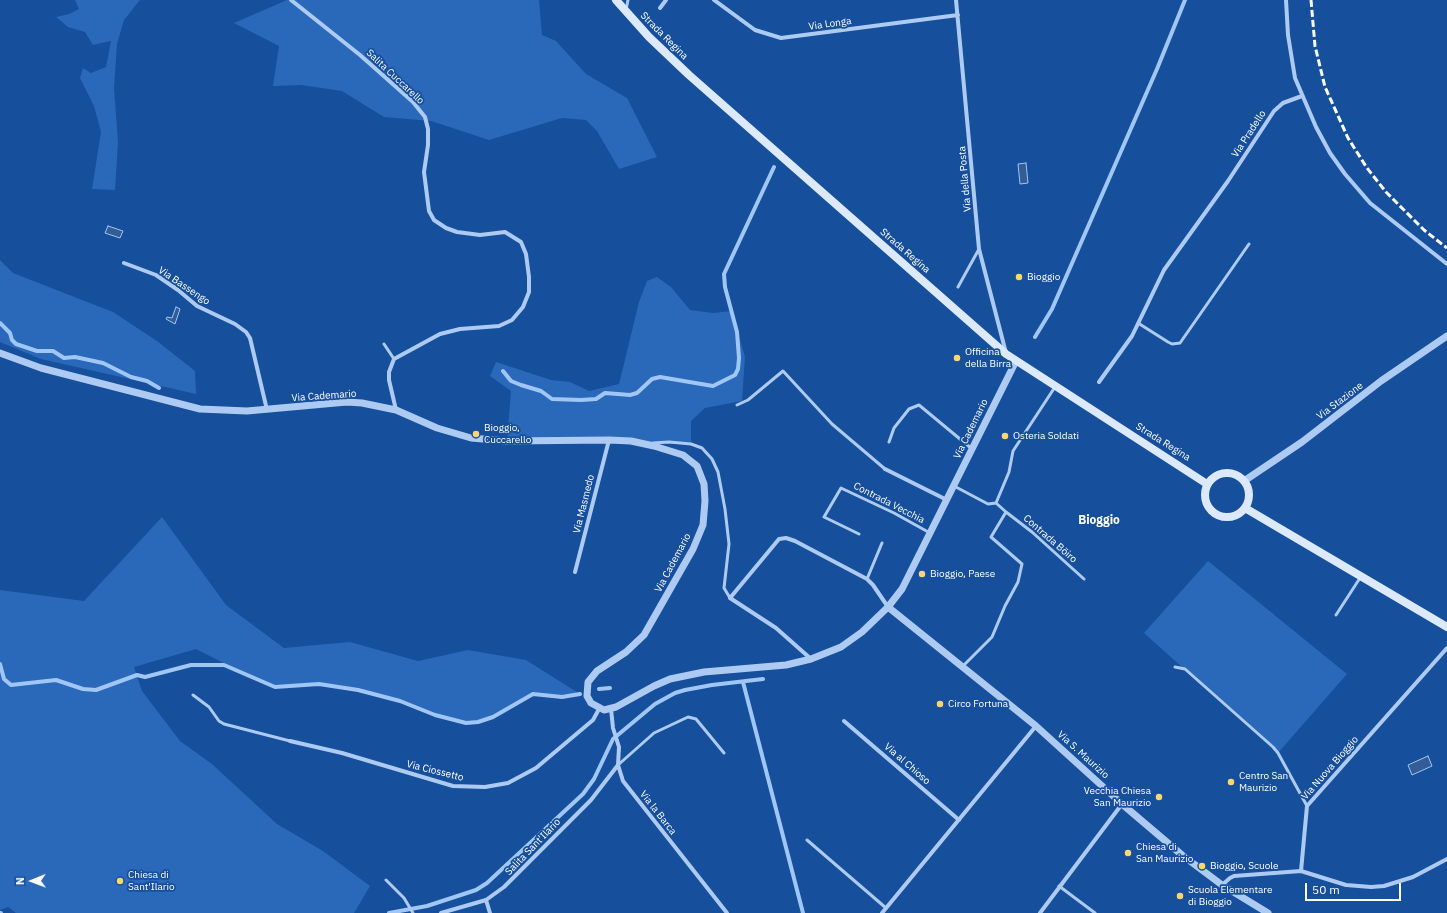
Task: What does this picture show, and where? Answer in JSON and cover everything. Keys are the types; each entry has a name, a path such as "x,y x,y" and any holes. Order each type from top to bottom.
{"main road":[{"name":"Strada Regina","path":"616,0 649,38 689,75 1006,354 1055,387 1190,471 1207,484"},
{"path":"1225,473 1232,473 1244,481 1249,494 1245,508 1234,517 1220,517 1214,514 1206,503 1204,497 1207,484 1218,474 1225,473"},
{"path":"1245,508 1447,627"}],"street":[{"name":"Salita Cuccarello","path":"291,0 360,55 412,102 425,117 428,129 428,145 424,172 429,211 434,220 446,228 458,232 480,235 505,232 514,236 521,242 526,254 529,292 523,307 512,320 499,326 460,329 440,334 394,359"},
{"path":"660,8 666,0"},
{"name":"Via Longa","path":"714,0 755,30 781,38 958,15"},
{"name":"Via della Posta","path":"956,0 979,249 1002,332 1006,354"},
{"path":"1286,0 1291,62 1302,96 1330,154 1370,203 1447,264"},
{"name":"Via Pradello","path":"1099,382 1124,349 1164,270 1228,181 1274,111 1283,103 1302,96"},
{"name":"Via Bassengo","path":"124,263 156,275 178,290 197,306 235,324 246,332 250,338 267,410"},
{"name":"Via Stazione","path":"1244,481 1302,442 1382,381 1447,336"},
{"name":"Via Cademario","path":"0,353 41,368 190,408 230,411 267,410 347,402 377,405 396,410 437,428 478,439 507,441 609,440 645,444 683,455 696,466 704,484 705,501 703,525 693,549 644,635 626,652 597,671 588,682 587,696 591,704 599,709 611,709 670,679 704,672 782,666 829,653 853,639 888,607 902,589 1016,361"},
{"path":"394,359 389,372 388,380 396,410"},
{"name":"Via Masmedo","path":"575,572 609,440"},
{"path":"885,469 947,500"},
{"path":"811,659 776,628 730,598 776,541 782,538 795,541 867,579 888,607"},
{"name":"Via S. Maurizio","path":"888,607 1036,726 1122,804 1182,855 1222,886 1268,913"},
{"name":"Via Nuova Bioggio","path":"1301,871 1307,806 1447,648"},
{"name":"Via Ciossetto","path":"290,741 342,753 454,786 485,787 508,783 536,768 593,720 599,709"},
{"name":"Via la Barca","path":"611,709 614,732 618,742 618,766 623,781 727,913"},
{"name":"Via al Chioso","path":"844,721 959,820"},
{"path":"882,913 1036,726"},
{"name":"Salita Sant'Ilario","path":"441,913 486,900 504,887 590,800 618,766"},
{"path":"1040,913 1122,804"},
{"path":"1222,886 1234,876 1301,871 1346,884 1371,887 1384,886 1413,877 1447,860"},
{"path":"486,900 490,913"}],"lane":[{"path":"625,12 628,0"},
{"path":"1138,323 1168,342 1180,343 1249,244"},
{"path":"958,287 979,249"},
{"path":"384,344 394,359"},
{"path":"737,405 748,400 782,371 785,372 832,424 885,469"},
{"path":"954,486 988,504 996,503 1009,472 1013,451 1055,387"},
{"path":"889,442 894,428 909,409 919,405 972,449"},
{"path":"645,444 669,442 691,444 702,448 712,459 718,472 729,544 724,588 730,598"},
{"name":"Contrada Vecchia","path":"859,534 824,517 841,488 894,513 930,533"},
{"name":"Contrada Böiro","path":"996,503 1032,532 1084,579"},
{"path":"963,666 992,637 1005,606 1018,582 1022,564 992,537 1006,512"},
{"path":"867,579 882,543"},
{"path":"1336,615 1361,576"},
{"path":"1175,666 1185,669 1273,747 1278,753 1307,806"},
{"path":"193,695 209,707 219,721 224,724 290,741"},
{"path":"618,766 654,734 688,717 696,719 724,753"},
{"path":"807,840 886,908"},
{"path":"386,880 405,900 413,913"},
{"path":"1059,886 1095,913"}],"shaded area":[{"path":"75,0 140,0 124,20 117,44 114,88 118,142 115,190 92,189 101,132 94,106 80,78 83,68 91,73 106,67 111,41 93,45 85,32 68,27 56,17 69,14 79,9"},
{"path":"287,0 539,0 542,35 556,41 586,74 627,98 657,157 619,169 597,131 586,120 562,118 489,140 431,121 384,117 342,91 301,85 273,86 279,46 234,23"},
{"path":"1026,163 1028,183 1020,184 1018,164"},
{"path":"108,226 123,231 120,238 105,233"},
{"path":"0,260 13,273 113,312 157,341 195,371 196,394 41,359 0,342"},
{"path":"657,277 671,287 690,310 713,313 732,311 745,357 742,401 705,408 691,421 691,444 669,442 645,444 507,441 511,391 490,376 496,362 551,380 570,382 589,391 619,384 639,302 647,281"},
{"path":"176,307 180,309 175,324 166,319 167,317 172,318"},
{"path":"162,517 226,605 284,648 350,642 418,661 468,650 526,660 580,694 562,697 533,694 493,717 478,722 466,723 435,715 400,701 358,690 319,684 275,687 257,680 196,649 134,667 142,691 180,741 212,764 277,824 323,851 370,886 354,913 16,913 8,907 0,910 0,590 84,601"},
{"path":"1208,561 1347,674 1278,753 1144,633"},
{"path":"1428,756 1432,766 1412,775 1408,765"}],"waterway":[{"path":"1035,337 1052,309 1157,69 1185,0"},
{"path":"503,371 511,381 541,391 552,399 581,400 596,399 605,393 630,395 637,393 652,379 660,377 713,386 735,375 738,369 739,358 737,332 725,287 724,274 774,167"},
{"path":"0,323 10,333 12,340 16,344 37,351 53,351 64,358 75,357 103,363 131,377 147,381 159,388"},
{"path":"0,664 4,679 11,685 56,680 83,689 96,690 137,675 145,677 191,665 224,665 275,687 319,684 358,690 400,701 435,715 466,723 478,722 493,717 533,694 562,697 580,694"},
{"path":"389,913 427,906 476,890 487,883 583,794 594,779 613,739 655,704 675,693 685,690 763,679"},
{"path":"743,682 803,913"},
{"path":"599,689 610,688"}],"railway":[{"path":"1311,0 1315,46 1325,87 1348,138 1367,168 1386,192 1424,230 1447,248"}],"place":[{"name":"Bioggio","path":"1019,277"},
{"name":"Officina della Birra","path":"957,358"},
{"name":"Bioggio, Cuccarello","path":"476,434"},
{"name":"Osteria Soldati","path":"1005,436"},
{"name":"Bioggio, Paese","path":"922,574"},
{"name":"Circo Fortuna","path":"940,704"},
{"name":"Centro San Maurizio","path":"1231,782"},
{"name":"Vecchia Chiesa San Maurizio","path":"1159,797"},
{"name":"Chiesa di San Maurizio","path":"1128,853"},
{"name":"Bioggio, Scuole","path":"1202,866"},
{"name":"Chiesa di Sant'Ilario","path":"120,881"},
{"name":"Scuola Elementare di Bioggio","path":"1180,896"}],"district":[{"name":"Bioggio","path":"1099,521"}]}
